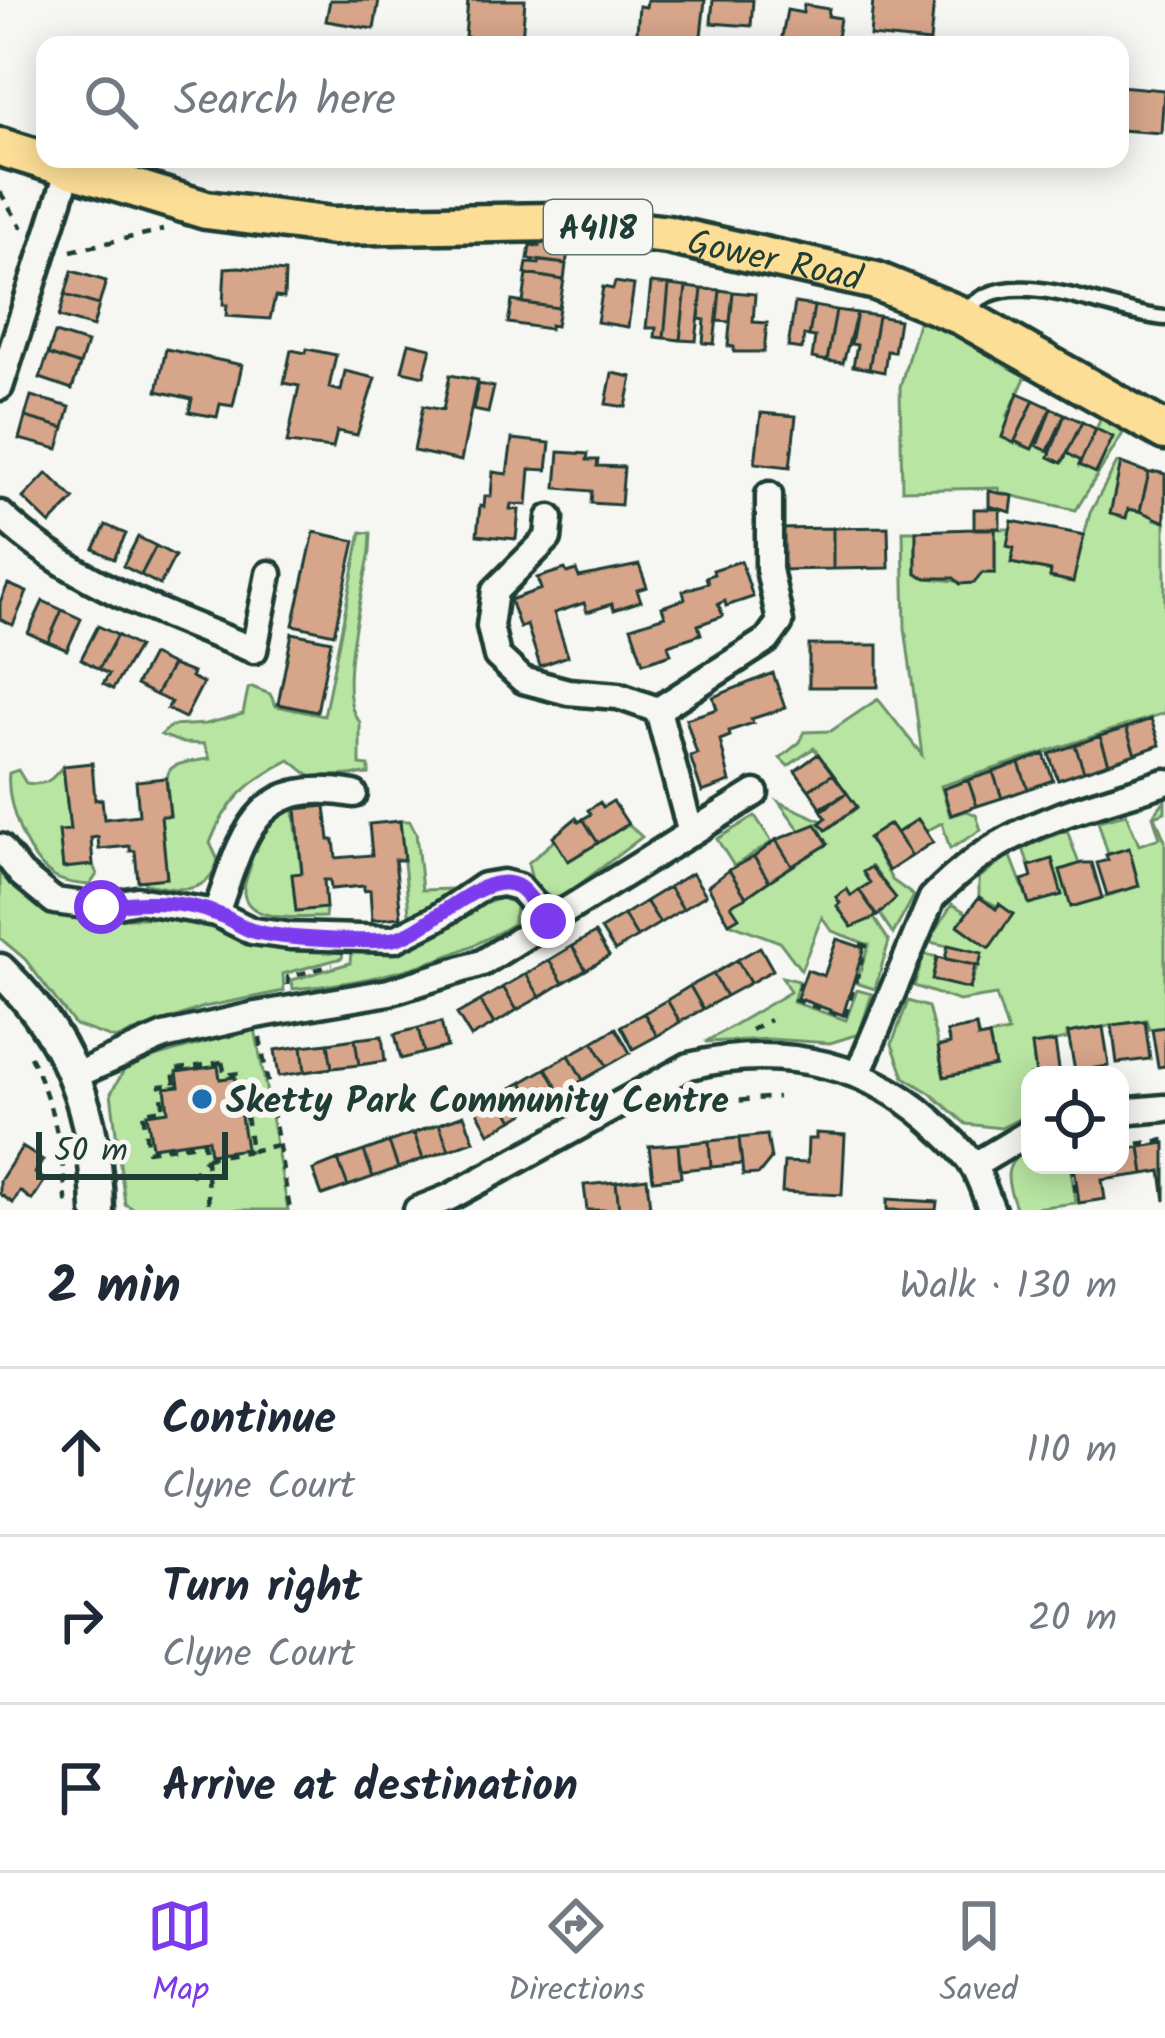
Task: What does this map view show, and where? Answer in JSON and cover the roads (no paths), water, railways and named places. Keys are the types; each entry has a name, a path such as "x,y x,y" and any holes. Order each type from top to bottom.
{"main road":[{"name":"Gower Road","path":"0,147 36,158"},
{"name":"Gower Road","path":"66,168 206,210 333,226 555,222 668,235 877,281 962,316 1165,430"}],"street":[{"path":"2,372 69,169"},
{"path":"658,710 767,640 780,622 769,568 769,495"},
{"path":"0,514 16,530 115,595 254,650 269,574"},
{"path":"550,518 548,538 495,591 490,626 497,656 523,680 568,692 618,696 658,710"},
{"path":"658,710 690,830"},
{"path":"858,1074 932,898 953,875 1010,835 1165,782"},
{"path":"216,913 244,834 266,806 299,792 354,794"},
{"path":"76,1075 164,1036 389,992 482,963 755,793"},
{"path":"0,847 21,874 54,901 101,907 137,900 216,913 252,931 395,939 484,886 502,883 519,887 548,921"},
{"path":"0,970 40,1014 76,1075 97,1163 98,1210"},
{"path":"417,1210 450,1197 689,1066 760,1055 823,1063 858,1074 919,1107 973,1166 992,1210"},
{"path":"1129,1111 1165,1108"},
{"path":"973,1166 1021,1137"}],"lane":[{"path":"962,316 974,300 993,292 1036,288 1165,318"}],"place":[{"name":"Sketty Park Community Centre","path":"202,1099"}]}
